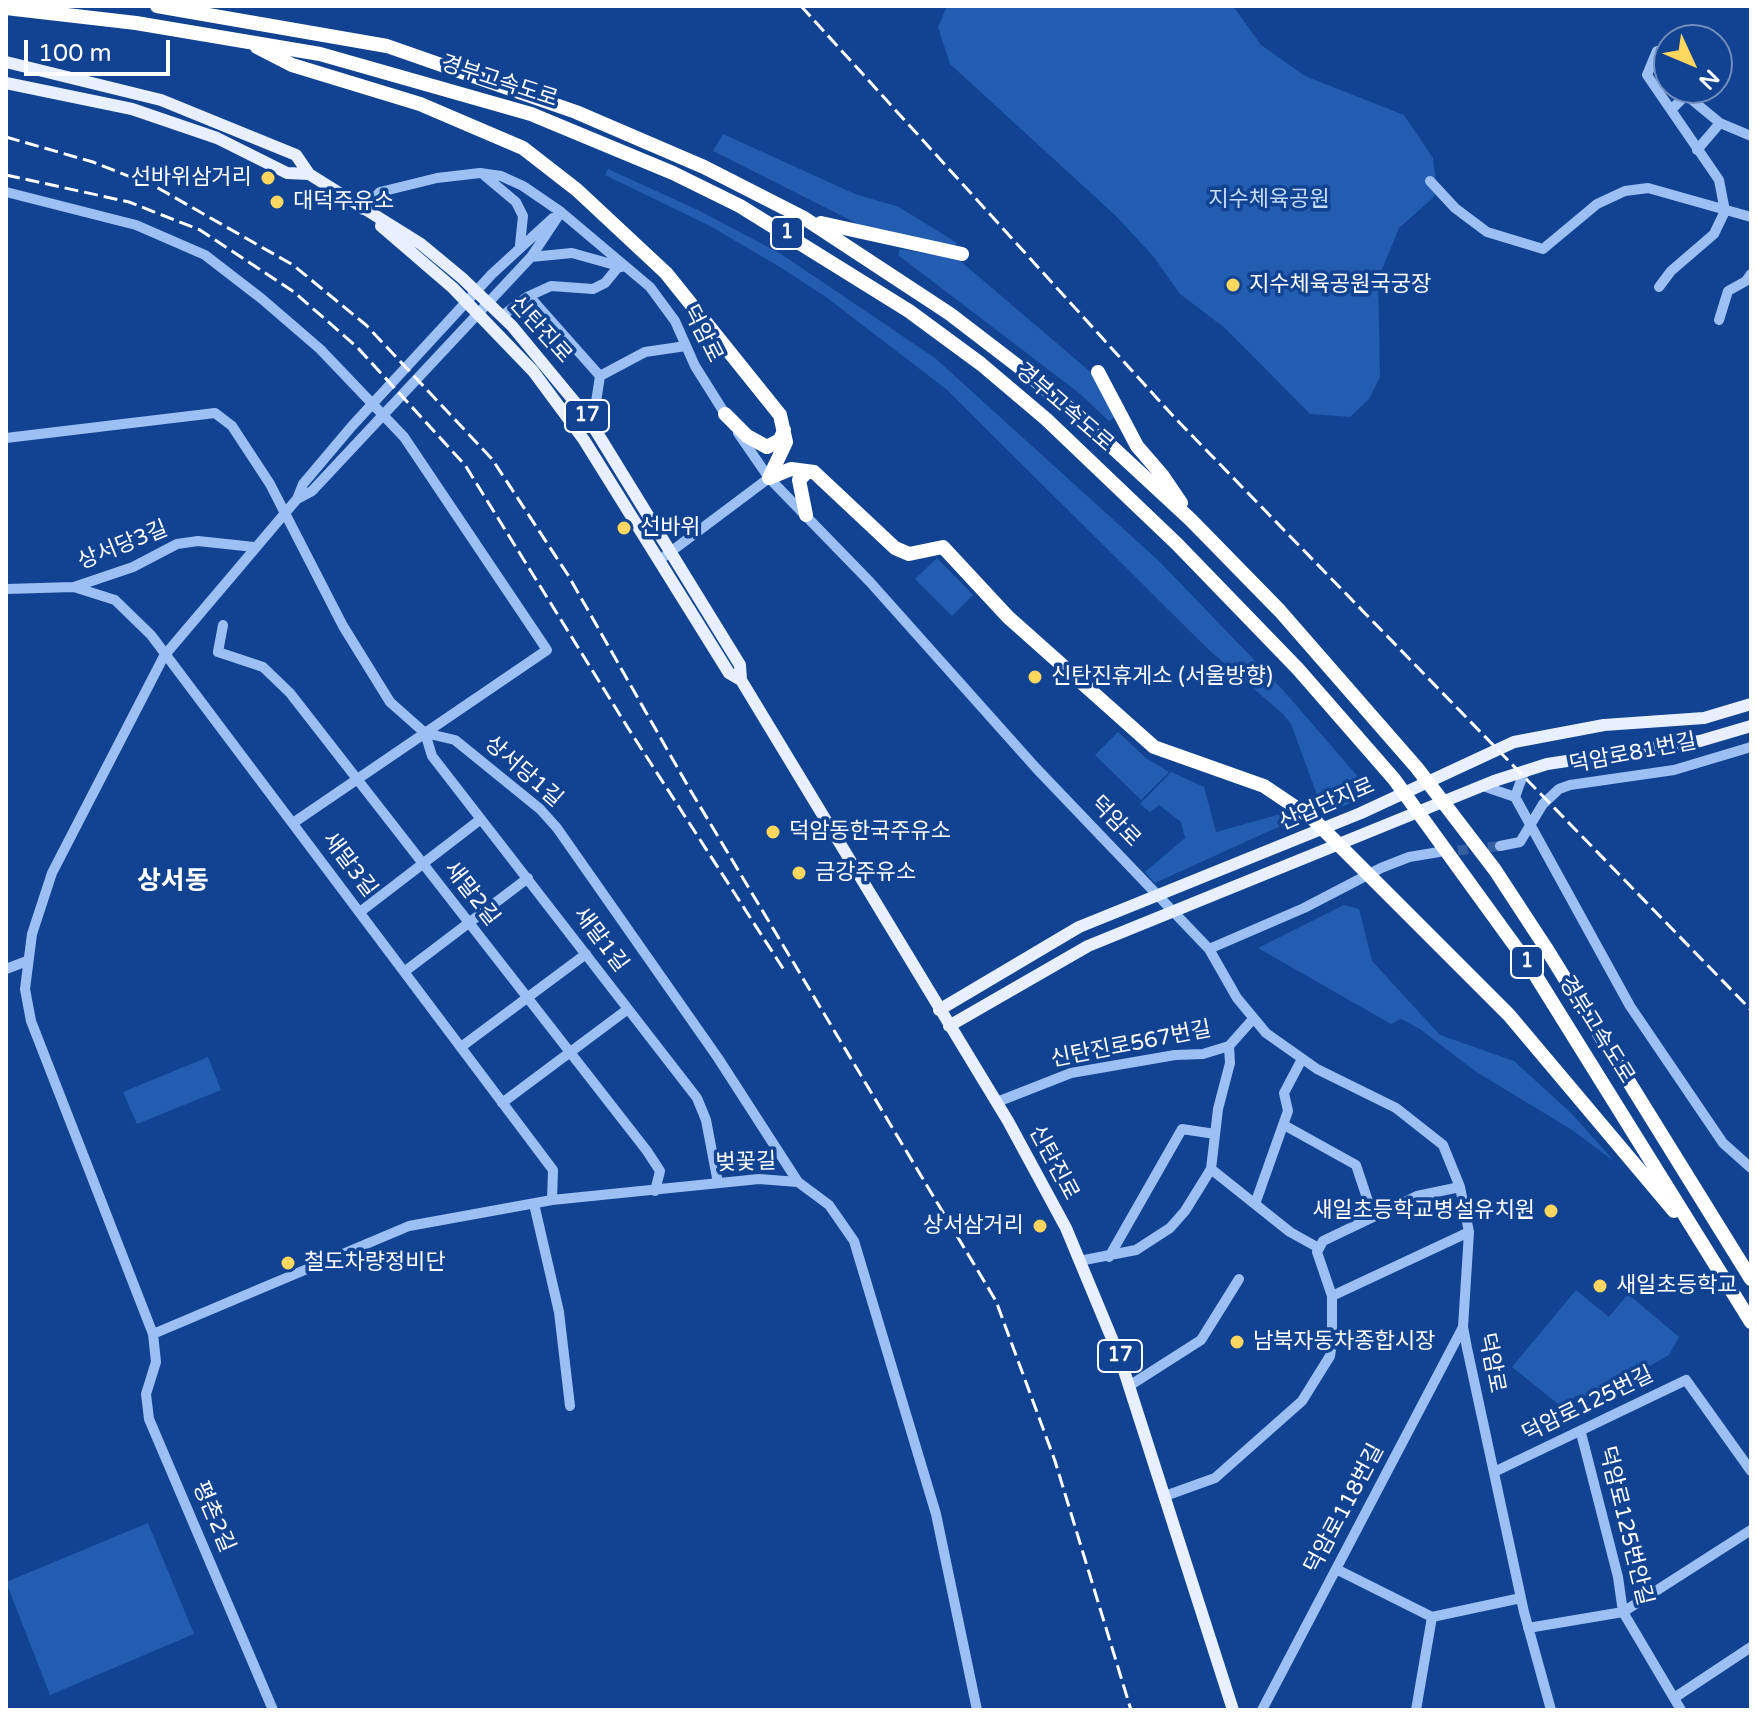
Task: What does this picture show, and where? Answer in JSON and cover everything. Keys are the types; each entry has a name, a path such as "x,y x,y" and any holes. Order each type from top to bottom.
{"highway":[{"name":"경부고속도로","path":"157,6 387,46 576,112 704,167 804,218 950,314 1023,370 1082,419 1191,520 1290,622 1417,768 1546,948 1751,1279"},
{"name":"경부고속도로","path":"6,8 242,40 365,65 531,114 673,173 812,248 981,364 1057,429 1245,612 1394,779 1531,968 1751,1322"},
{"path":"242,40 292,65 420,104 523,148 577,190 666,273 783,422 784,452 769,478"},
{"path":"804,218 859,234 962,254"},
{"path":"1098,372 1137,446 1162,475 1191,520"},
{"path":"725,414 747,436 767,447 780,440 783,422"},
{"path":"769,478 800,468 814,472 895,548 909,554 943,547 1008,617 1154,747 1264,786 1313,819 1509,1015 1704,1248"},
{"path":"806,515 799,480 807,472 814,472"}],"main road":[{"name":"신탄진로","path":"6,62 100,82 215,119 296,155 309,174 421,244 502,316 588,418 740,665 741,680 997,1102 1079,1261 1129,1386 1233,1710"},
{"name":"신탄진로","path":"6,83 109,102 217,138 287,173 309,174"},
{"name":"신탄진로","path":"363,210 453,288 533,371 584,440 729,673 741,680"},
{"name":"산업단지로","path":"939,1010 1079,927 1361,813 1514,742 1604,725 1704,718 1751,704"},
{"name":"산업단지로","path":"949,1026 1088,946 1483,786 1524,772 1594,755 1700,741 1751,726"}],"street":[{"path":"1653,61 1647,75 1653,85"},
{"path":"1672,109 1686,95 1720,123 1751,136"},
{"path":"1659,287 1671,271 1714,234 1725,211 1719,180 1666,104"},
{"path":"1697,150 1720,123"},
{"path":"480,173 516,202 523,216 520,245"},
{"name":"덕암로","path":"363,210 380,192 437,178 480,173 501,176 523,186 561,212 632,270 665,305 725,414 769,478 1209,949 1253,1019 1302,1059 1396,1108 1443,1145 1460,1187 1469,1232 1463,1327 1521,1598 1551,1710"},
{"path":"1430,181 1455,208 1487,232 1543,249 1597,204 1625,191 1648,188 1751,217"},
{"path":"6,192 136,225 205,255 262,299 320,349 404,437 547,650 293,823"},
{"path":"297,499 303,484 352,426 520,245 561,212"},
{"path":"153,1334 43,1059 25,990 27,961 36,918 52,873 164,656 285,512 297,499 312,491 531,257 561,212"},
{"path":"531,257 572,253 632,270"},
{"path":"502,316 529,296 551,286 593,289 605,283 619,266"},
{"path":"1719,320 1728,291 1746,281 1751,274"},
{"path":"529,296 600,376"},
{"path":"600,376 645,352 686,346"},
{"path":"588,418 596,402 600,376"},
{"name":"상서당1길","path":"6,438 215,413 232,426 285,512 343,626 390,702 425,733 455,740 540,809 557,828 718,1058 798,1182"},
{"path":"660,560 769,478"},
{"name":"상서당3길","path":"6,589 74,587 133,567 177,544 198,541 254,547"},
{"name":"새말3길","path":"74,587 97,592 127,609 164,656 553,1170 552,1200"},
{"name":"새말2길","path":"223,625 218,652 247,659 279,680 647,1151 660,1171 655,1191"},
{"name":"새말1길","path":"425,733 432,756 697,1098 706,1120 718,1183"},
{"name":"덕암로81번길","path":"1500,846 1520,842 1551,796 1570,785 1674,770 1751,747"},
{"path":"1515,797 1524,772"},
{"path":"1483,786 1515,797 1638,1020 1723,1143 1751,1168"},
{"path":"360,912 481,819"},
{"path":"1209,949 1304,908 1381,868 1409,857 1439,852"},
{"path":"404,972 528,878"},
{"path":"461,1047 586,954"},
{"path":"6,969 27,961"},
{"path":"502,1103 628,1009"},
{"name":"신탄진로567번길","path":"997,1102 1071,1073 1175,1055 1203,1054 1229,1046 1253,1019"},
{"name":"신탄진로567번길","path":"1079,1261 1136,1250 1170,1228 1206,1181 1211,1169 1230,1063 1229,1046"},
{"path":"1255,1204 1288,1111 1284,1093 1302,1059"},
{"path":"1284,1125 1356,1165 1373,1216"},
{"path":"1109,1257 1182,1129 1215,1134"},
{"path":"1165,1496 1215,1478 1302,1401 1330,1356 1332,1296 1317,1247 1290,1232 1211,1169"},
{"name":"벚꽃길","path":"153,1334 409,1226 552,1200 759,1179 798,1182 829,1205 854,1241 936,1514 977,1710"},
{"path":"1317,1247 1330,1236 1417,1196 1460,1187"},
{"path":"534,1204 559,1312 570,1406"},
{"path":"1332,1296 1469,1232"},
{"path":"1129,1386 1201,1340 1239,1279"},
{"name":"덕암로118번길","path":"1262,1710 1463,1327"},
{"name":"평촌2길","path":"153,1334 156,1362 146,1394 149,1419 273,1710"},
{"name":"덕암로125번길","path":"1494,1472 1581,1433 1686,1380 1751,1471"},
{"name":"덕암로125번안길","path":"1581,1433 1618,1577 1623,1612 1681,1710"},
{"path":"1528,1628 1623,1612 1751,1530"},
{"path":"1336,1569 1432,1617 1521,1598"},
{"path":"1416,1710 1432,1617"},
{"path":"1674,1698 1751,1647"}],"green space":[{"name":"지수체육공원","path":"947,6 1233,6 1261,45 1305,76 1404,115 1433,158 1436,183 1434,197 1399,228 1378,279 1380,377 1369,399 1350,417 1310,414 1225,328 1180,294 1153,256 1116,216 950,64 938,27"},
{"path":"723,134 855,194 899,207 957,243 954,248 866,228 713,151"},
{"path":"608,169 700,211 781,254 935,358 1160,562 1282,689 1373,794 1324,814 1291,724 1283,714 1209,650 946,389 826,297 780,267 710,226 605,175"},
{"path":"900,249 958,259 1094,375 1115,417 1109,421 1079,393 898,255"},
{"path":"937,558 973,595 952,616 915,579"},
{"path":"1118,732 1146,758 1169,772 1141,800 1095,755"},
{"path":"1171,772 1204,787 1216,832 1281,814 1289,822 1155,883 1145,872 1185,838 1181,822 1159,805 1150,812 1140,804"},
{"path":"1344,905 1359,909 1372,961 1440,1035 1514,1061 1572,1114 1615,1162 1572,1130 1475,1071 1420,1029 1401,1019 1391,1024 1258,948"},
{"path":"208,1057 221,1090 137,1124 123,1092"},
{"path":"1576,1290 1609,1317 1628,1294 1679,1337 1669,1355 1597,1396 1576,1396 1563,1408 1512,1367"},
{"path":"148,1523 194,1634 50,1695 6,1582"}],"tunnel":[{"path":"1443,852 1500,846"}],"railway":[{"path":"801,6 1174,417 1751,1010"},
{"path":"6,137 93,162 158,188 293,265 366,325 492,459 568,575 689,788 996,1301 1055,1461 1131,1710"},
{"path":"6,175 129,202 200,230 294,292 357,347 465,465 628,728 786,973"}],"place":[{"name":"선바위삼거리","path":"268,178"},
{"name":"대덕주유소","path":"277,202"},
{"name":"지수체육공원국궁장","path":"1233,285"},
{"name":"선바위","path":"624,528"},
{"name":"신탄진휴게소 (서울방향)","path":"1035,677"},
{"name":"덕암동한국주유소","path":"773,832"},
{"name":"금강주유소","path":"799,873"},
{"name":"새일초등학교병설유치원","path":"1551,1211"},
{"name":"상서삼거리","path":"1040,1226"},
{"name":"철도차량정비단","path":"288,1263"},
{"name":"새일초등학교","path":"1600,1286"},
{"name":"남북자동차종합시장","path":"1237,1342"}],"district":[{"name":"상서동","path":"173,882"}]}
